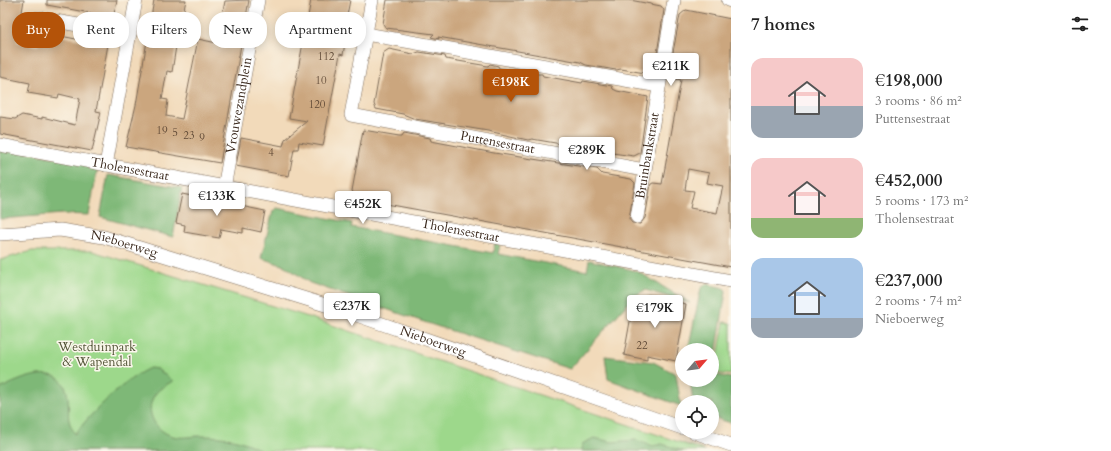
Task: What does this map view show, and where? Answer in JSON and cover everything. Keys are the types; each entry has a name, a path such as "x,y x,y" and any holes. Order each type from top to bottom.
{"street":[{"path":"106,165 136,0"},
{"name":"Vrouwezandplein","path":"224,188 258,0"},
{"path":"372,0 366,34 659,86"},
{"name":"Bruinbankstraat","path":"637,217 674,0"},
{"path":"65,23 130,34"},
{"name":"Puttensestraat","path":"363,48 351,115 644,170"},
{"name":"Tholensestraat","path":"0,145 224,188 731,281"},
{"name":"Nieboerweg","path":"0,234 60,230 104,237 345,311 675,426"},
{"name":"Nieboerweg","path":"0,241 18,233"},
{"path":"714,439 731,445"}],"green space":[{"path":"0,147 98,166 89,215 62,214 0,219"},
{"path":"108,175 182,188 173,237 100,217"},
{"path":"277,208 352,223 351,227 493,253 495,243 500,244 498,254 587,271 589,260 637,271 690,303 645,290 634,296 570,369 427,323 310,283 285,266 261,258 273,211"},
{"name":"Westduinpark & Wapendal","path":"32,251 92,251 302,315 706,451 0,451 0,260"},
{"path":"706,284 724,288 726,291 718,343 689,343 701,288"},
{"path":"724,322 731,323 731,375 719,374 719,350"},
{"path":"605,356 653,362 675,373 675,387 678,387 679,395 675,395 675,404 608,379"},
{"path":"150,368 157,369 173,381 162,387 151,402 151,415 161,430 176,437 209,436 233,439 262,451 0,451 0,389 19,380 40,375 50,375 59,379 65,386 68,398 69,420 75,434 90,416 120,388"},
{"path":"719,375 731,378 731,423 719,419 719,395 692,395 691,387 719,387"},
{"path":"594,438 612,442 636,440 653,446 662,444 684,451 581,451 582,444"}],"building":[{"path":"0,0 24,0 22,12 12,12 12,48 65,48 65,37 73,38 73,48 107,48 96,111 101,112 92,151 0,134 0,117 15,119 22,115 42,119 42,117 75,125 80,99 59,94 58,98 28,93 30,83 0,77"},
{"path":"47,0 117,0 114,12 85,12 47,5"},
{"path":"154,0 186,0 183,12 152,12"},
{"path":"249,0 247,12 223,12 225,1"},
{"path":"311,0 350,0 348,12 309,12"},
{"path":"387,0 630,0 661,6 664,10 654,72 651,74 586,65 580,62 431,37 434,34 386,28 383,24"},
{"path":"686,10 731,19 731,267 359,199 352,191 363,130 399,136 402,136 404,133 430,138 431,141 494,153 597,169 602,174 631,179 635,183 629,219 632,223 640,224 645,218 651,184 662,184 681,80 672,78 669,74 680,15","holes":["688,169 709,173 707,183 723,186 717,213 690,208 694,191 685,190"]},
{"path":"201,40 209,41 209,48 240,48 220,163 126,147 136,105 146,48 176,48 172,72 167,71 162,99 168,100 166,116 182,119 196,48 201,48"},
{"path":"302,48 344,48 343,55 340,54 323,146 299,142 298,149 294,149 289,176 236,166 241,138 283,146 285,139 307,121 289,118"},
{"path":"389,49 413,54 419,52 445,56 446,59 488,66 490,64 498,66 499,68 532,74 542,74 543,76 582,83 583,81 612,86 613,89 617,91 648,97 640,153 634,156 590,150 591,152 574,149 573,146 532,139 528,140 488,131 415,119 403,114 376,109 374,104 383,53"},
{"path":"182,194 265,211 261,232 243,228 243,233 221,229 219,238 184,232 185,225 176,223"},
{"path":"648,295 686,304 679,343 675,343 675,361 647,355 647,360 624,355 634,299 647,301"}]}
